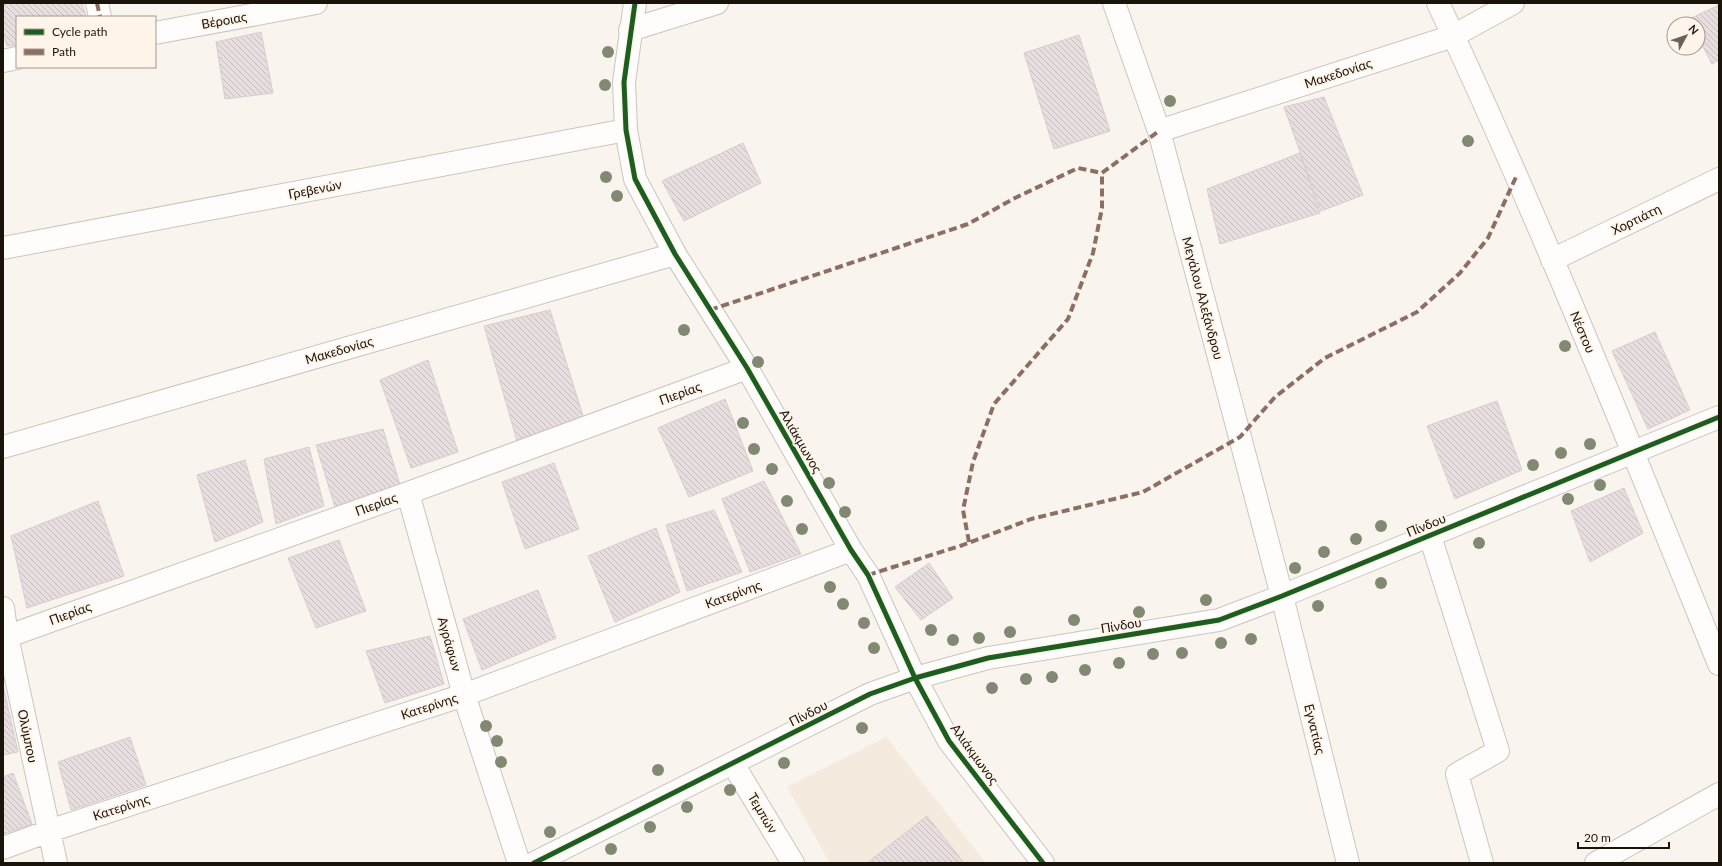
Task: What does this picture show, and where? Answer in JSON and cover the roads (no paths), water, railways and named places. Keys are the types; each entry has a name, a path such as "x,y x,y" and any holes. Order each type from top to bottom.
{"street":[{"path":"97,3 100,16"},
{"name":"Βέροιας","path":"156,33 316,3"},
{"name":"Αλιάκμωνος","path":"635,3 630,30 624,82 626,130 635,179 675,254 747,368 851,550 868,576 915,678 949,741 1043,863"},
{"path":"630,30 717,3"},
{"name":"Μεγάλου Αλεξάνδρου","path":"1114,3 1159,131 1282,596"},
{"name":"Νέστου","path":"1438,3 1454,36 1552,260 1634,453 1719,664"},
{"name":"Μακεδονίας","path":"1159,131 1454,36 1513,3"},
{"path":"3,61 16,58"},
{"name":"Γρεβενών","path":"3,248 626,130"},
{"name":"Χορτιάτη","path":"1552,260 1719,179"},
{"name":"Μακεδονίας","path":"3,447 675,254"},
{"name":"Πιερίας","path":"5,637 408,493 747,368"},
{"name":"Πίνδου","path":"534,863 870,694 915,678 988,658 1219,620 1430,536 1719,417"},
{"name":"Αγράφων","path":"408,493 464,695 519,863"},
{"path":"1430,536 1498,751 1457,774 1482,863"},
{"name":"Κατερίνης","path":"3,848 49,831 464,695 851,550"},
{"name":"Εγνατίας","path":"1282,596 1348,863"},
{"name":"Ολύμπου","path":"3,608 5,637 56,863"},
{"name":"Τεμπών","path":"733,764 793,863"},
{"path":"1596,863 1719,794"}]}
